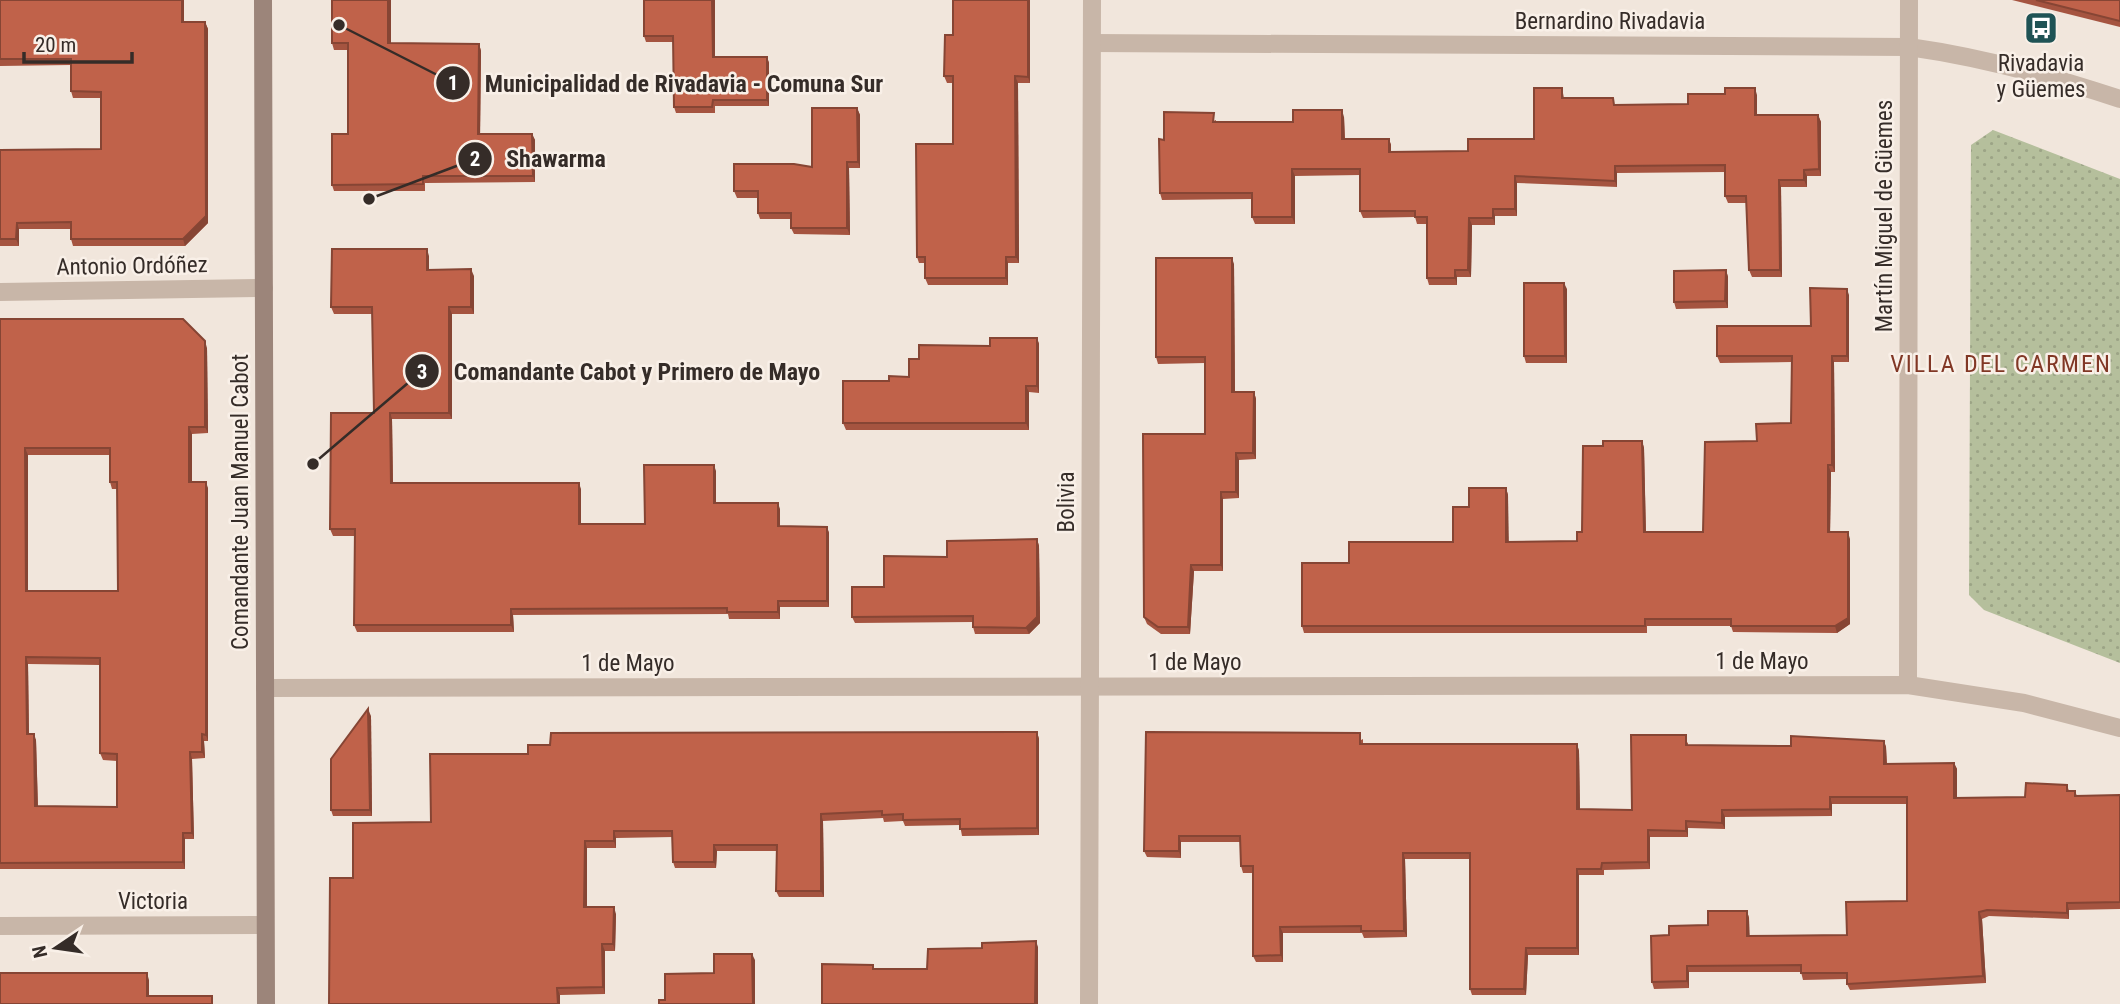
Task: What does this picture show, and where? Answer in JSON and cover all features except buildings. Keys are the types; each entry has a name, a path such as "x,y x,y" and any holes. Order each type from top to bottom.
{"main road":[{"name":"Comandante Juan Manuel Cabot","path":"263,0 266,1004"}],"street":[{"name":"Bolivia","path":"1089,1004 1092,0"},
{"name":"Martín Miguel de Güemes","path":"1908,685 1909,0"},
{"name":"Bernardino Rivadavia","path":"1092,43 1909,47 1964,54 2035,72 2120,99"},
{"name":"Antonio Ordóñez","path":"0,292 264,288"},
{"name":"1 de Mayo","path":"264,688 1908,685 2024,703 2120,728"},
{"name":"Victoria","path":"0,926 265,925"}],"green space":[{"path":"1993,130 2120,179 2120,663 1984,610 1969,595 1971,145"}],"place":[{"name":"Municipalidad de Rivadavia - Comuna Sur","path":"339,25"},
{"name":"Rivadavia y Güemes","path":"2041,28"},
{"name":"Shawarma","path":"369,199"},
{"name":"Comandante Cabot y Primero de Mayo","path":"313,464"}],"district":[{"name":"VILLA DEL CARMEN","path":"2001,364"}]}
